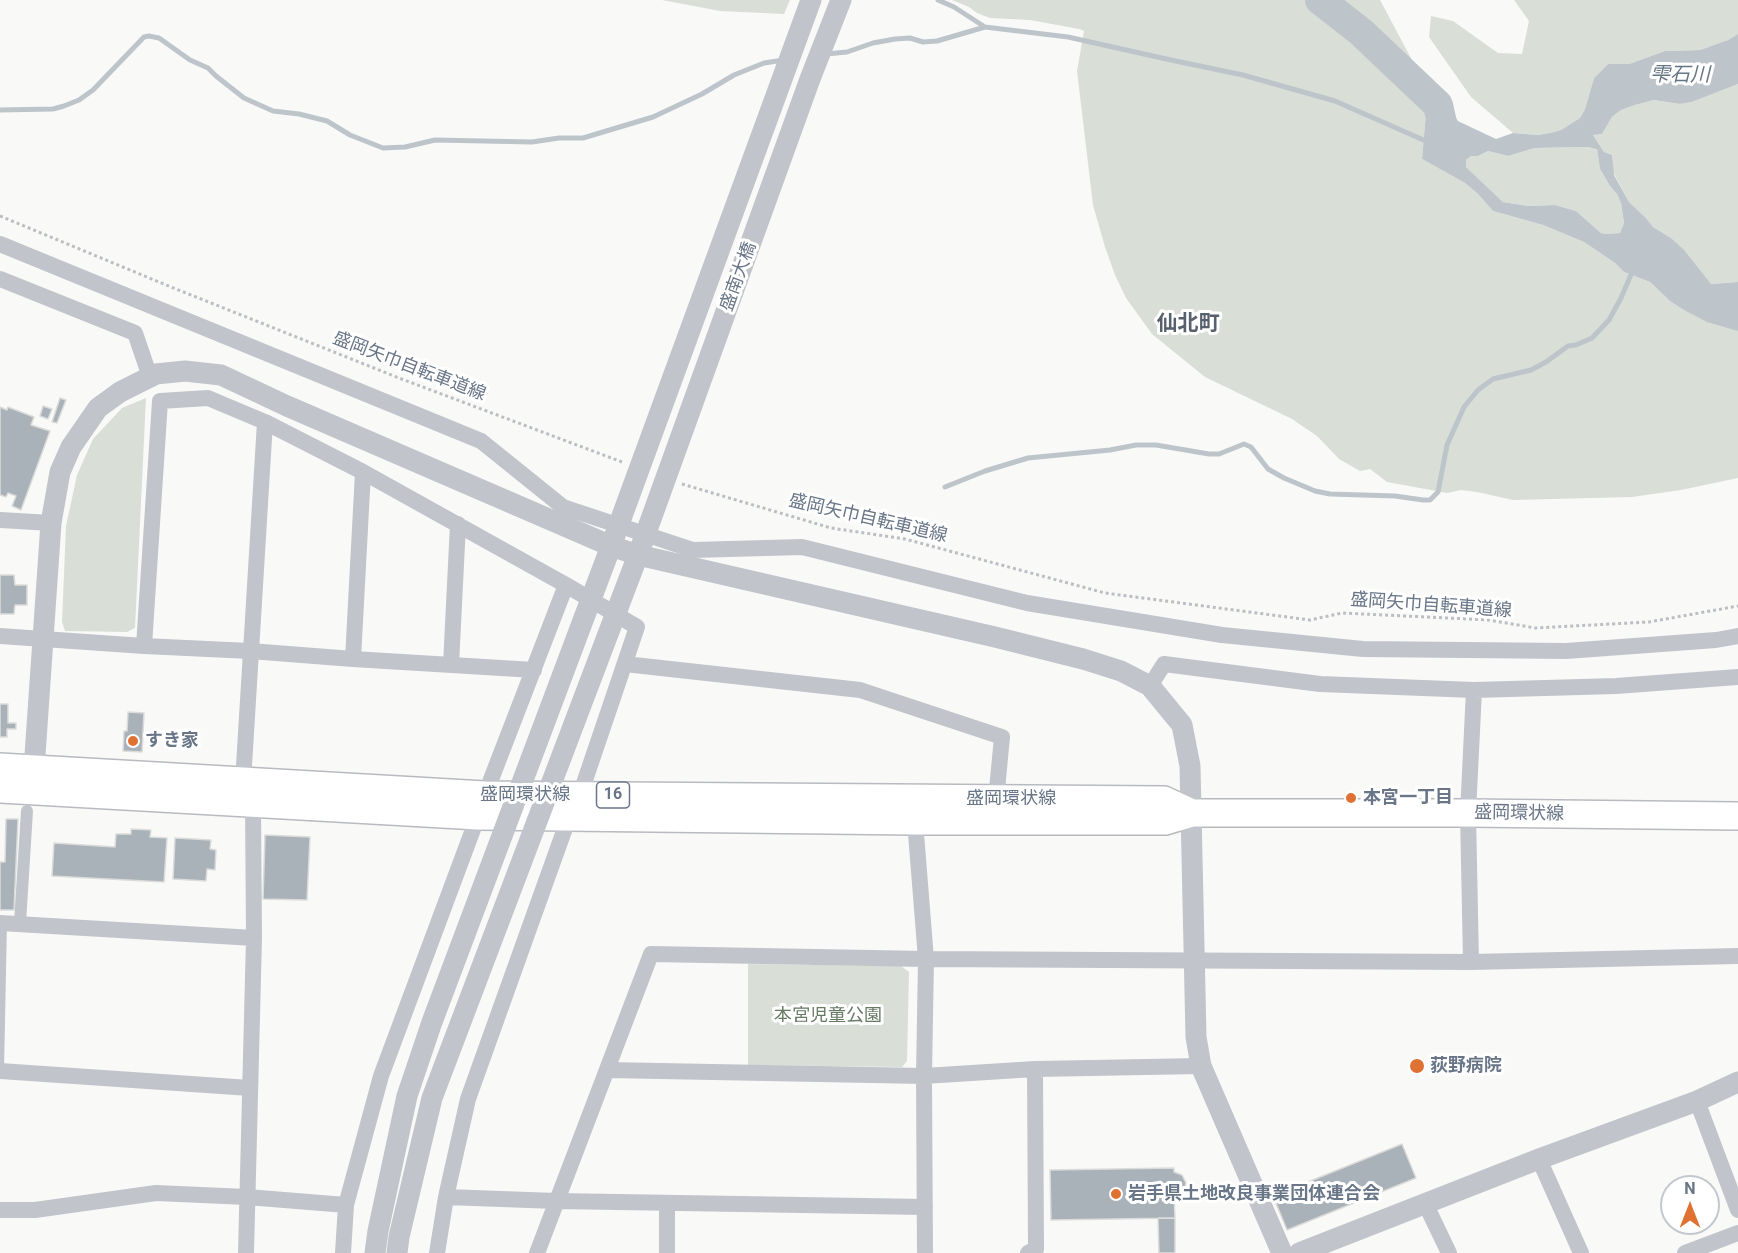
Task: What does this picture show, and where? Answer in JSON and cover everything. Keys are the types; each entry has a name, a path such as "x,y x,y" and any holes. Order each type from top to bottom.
{"main road":[{"name":"盛岡環状線","path":"0,767 31,790"},
{"name":"盛岡環状線","path":"0,789 248,793 482,806 1164,800 1191,813"},
{"name":"盛岡環状線","path":"575,806 915,821 1165,821 1191,813 1738,816"}],"street":[{"name":"盛南大橋","path":"375,1253 407,1096 436,1011 611,546 811,0"},
{"name":"盛南大橋","path":"397,1253 432,1098 638,555 841,0"},
{"path":"0,244 481,441 563,507 693,550 802,547 1028,603 1222,635 1363,649 1566,651 1716,640 1738,636"},
{"path":"0,279 135,333 150,377"},
{"path":"254,938 8,923 31,790 51,523 60,472 71,447 98,408 120,392 156,374 186,371 221,375 287,406 611,546 638,555 1083,659 1121,671 1150,686 1182,725 1190,766 1196,1037 1201,1066 1282,1253"},
{"path":"144,646 160,401 208,398 265,422 363,472 637,627 575,806 468,1099 446,1197 437,1253"},
{"path":"246,1253 254,938 248,793 250,651 265,422"},
{"path":"353,659 363,472"},
{"path":"0,520 51,523"},
{"path":"452,665 458,525"},
{"path":"343,1253 346,1205 381,1076 566,585"},
{"path":"0,636 534,670"},
{"path":"625,664 860,690 1002,736 996,800"},
{"path":"1150,686 1164,664 1320,684 1474,690 1616,686 1738,677"},
{"path":"1471,962 1468,813 1474,690"},
{"path":"915,821 926,959 924,1076 926,1253"},
{"path":"537,1253 651,954 926,959 1471,962 1738,956"},
{"path":"607,1070 924,1076 1035,1069 1201,1066"},
{"path":"1028,1253 1036,1249 1035,1069"},
{"path":"0,1070 250,1088"},
{"path":"1299,1253 1539,1159 1697,1101 1738,1082"},
{"path":"1697,1101 1738,1210"},
{"path":"1539,1159 1581,1253"},
{"path":"0,1210 35,1210 156,1193 346,1205"},
{"path":"446,1197 925,1207"},
{"path":"667,1203 667,1253"},
{"path":"1426,1204 1449,1253"},
{"path":"1685,1253 1738,1233"}],"lane":[{"path":"0,1070 8,923"}],"path":[{"name":"盛岡矢巾自転車道線","path":"0,216 399,378 627,464"},
{"name":"盛岡矢巾自転車道線","path":"681,484 831,528 905,539 1105,593 1310,620 1342,613 1489,620 1535,628 1649,622 1738,606"}],"green space":[{"path":"662,0 790,0 784,14 720,11"},
{"path":"952,0 1380,0 1413,62 1435,97 1417,97 1431,105 1435,112 1425,124 1422,159 1465,183 1493,211 1543,225 1584,242 1624,272 1650,282 1670,301 1738,331 1738,478 1632,497 1513,500 1477,492 1461,490 1447,493 1387,482 1370,469 1360,471 1339,459 1317,436 1292,419 1205,377 1152,334 1126,298 1105,247 1093,205 1077,71 1084,31 1030,20 990,18"},
{"path":"1514,0 1738,0 1738,34 1700,50 1665,51 1629,64 1608,64 1594,78 1580,118 1561,130 1550,133 1538,135 1513,133 1471,97 1429,37 1431,16 1453,21 1498,53 1522,54 1529,21"},
{"path":"1738,84 1738,282 1711,284 1671,238 1653,227 1629,202 1613,172 1612,155 1604,152 1593,135 1602,134 1612,117 1621,110 1635,105 1654,100 1680,104 1692,102"},
{"path":"1535,148 1597,148 1600,169 1621,203 1624,223 1620,233 1601,233 1576,211 1555,205 1528,206 1503,202 1466,167 1466,160 1471,156 1478,156 1488,151 1508,156"},
{"path":"146,398 135,628 127,632 65,631 62,622 66,526 77,475 93,439 122,408"},
{"name":"本宮児童公園","path":"748,964 901,966 909,972 907,1061 902,1067 748,1065"}],"water":[{"name":"雫石川","path":"1738,34 1738,84 1692,102 1680,104 1654,100 1635,105 1621,110 1612,117 1602,134 1593,135 1604,152 1612,155 1614,175 1629,202 1653,227 1671,238 1684,250 1711,284 1738,282 1738,331 1707,322 1686,311 1670,301 1650,282 1624,272 1584,242 1543,225 1493,211 1465,183 1422,159 1426,119 1433,116 1435,112 1431,105 1416,97 1435,97 1442,94 1443,114 1496,139 1513,133 1538,135 1550,133 1561,130 1580,118 1594,78 1608,64 1629,64 1665,51 1700,50","holes":["1588,147 1597,149 1600,169 1621,203 1624,223 1620,233 1601,233 1576,211 1555,205 1528,206 1503,202 1466,167 1466,160 1471,156 1478,156 1488,151 1508,156 1535,148"]}],"building":[{"path":"60,398 66,400 57,423 52,422"},
{"path":"43,406 52,409 48,419 40,416"},
{"path":"0,407 7,410 8,407 34,417 31,425 50,431 21,510 12,506 16,496 8,493 6,497 0,495"},
{"path":"0,575 14,575 15,585 27,585 27,605 15,605 14,614 0,614"},
{"path":"0,704 8,704 8,723 16,723 16,729 7,729 7,737 0,737"},
{"name":"すき家","path":"128,712 144,713 142,752 123,751"},
{"path":"6,819 18,819 14,910 0,910 0,862 5,862"},
{"path":"131,829 151,830 150,837 167,838 164,882 52,876 54,843 115,847 116,834 131,834"},
{"path":"265,835 310,837 307,900 263,899"},
{"path":"175,838 211,840 210,849 216,850 215,870 207,869 206,881 173,879"},
{"path":"1402,1144 1416,1178 1287,1230 1273,1196"},
{"name":"岩手県土地改良事業団体連合会","path":"1174,1168 1174,1172 1182,1175 1186,1183 1184,1192 1174,1197 1175,1218 1051,1220 1050,1170"},
{"path":"1158,1218 1175,1218 1175,1253 1159,1253"}],"waterway":[{"path":"938,0 954,7 985,27"},
{"name":"雫石川","path":"1320,0 1361,32 1438,105 1446,131"},
{"path":"826,54 847,52 873,43 895,39 937,41 985,27 1068,37 1243,75 1335,101 1428,142"},
{"path":"0,110 53,109 79,100 93,90 144,37 149,36 159,38 190,60 208,68 244,98 273,111 327,121 350,135 383,148 405,147 435,140 532,142 559,138 583,138 653,117 702,94 734,75 764,63 784,60"},
{"path":"945,487 985,471 1028,458 1110,450 1136,445 1156,445 1219,454 1244,444 1251,447 1268,469 1315,491 1330,494 1395,496 1430,500 1438,492 1447,445 1464,407 1478,390 1493,379 1531,370 1568,346 1592,338 1609,320 1633,270"}],"place":[{"name":"すき家","path":"133,741"},
{"name":"本宮一丁目","path":"1351,798"},
{"name":"荻野病院","path":"1417,1066"},
{"name":"岩手県土地改良事業団体連合会","path":"1116,1194"}],"district":[{"name":"仙北町","path":"1188,325"}]}
